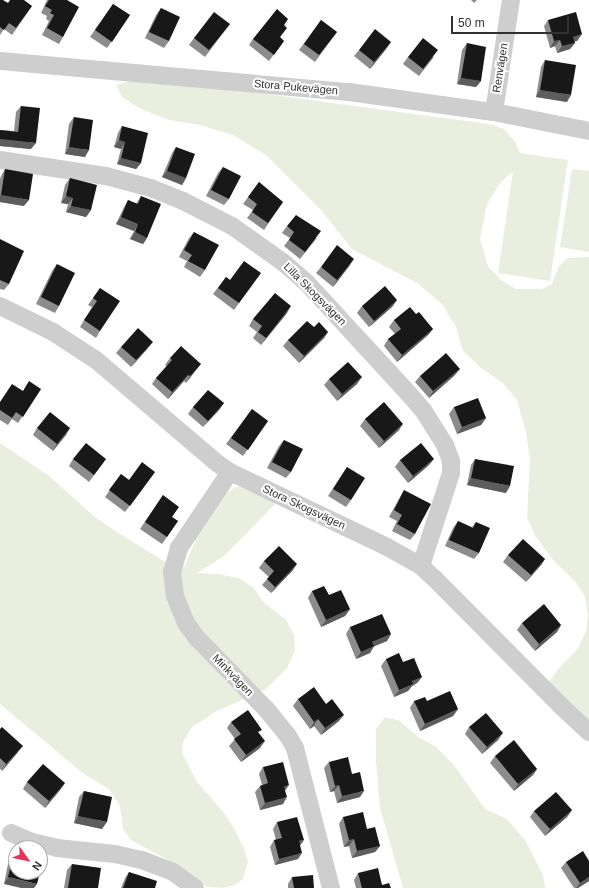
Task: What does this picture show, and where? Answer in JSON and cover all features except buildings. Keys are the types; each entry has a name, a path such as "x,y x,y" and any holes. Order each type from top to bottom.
{"street":[{"name":"Renvägen","path":"494,112 511,0"},
{"name":"Stora Pukevägen","path":"0,61 349,92 494,112 589,131"},
{"name":"Lilla Skogsvägen","path":"0,160 106,176 151,188 183,201 232,226 284,263 306,282 423,410 445,445 451,461 451,474 420,566"},
{"name":"Stora Skogsvägen","path":"0,306 53,332 96,360 217,463 230,472 387,547 420,566 589,732"},
{"name":"Minkvägen","path":"230,472 179,548 172,572 175,596 180,610 197,638 267,710 288,736 295,748 331,888"},
{"path":"11,832 32,842 57,848 115,854 142,860 173,872 195,888"}],"shaded area":[{"path":"131,81 258,93 489,124 504,129 515,142 520,153 568,160 550,281 498,273 513,171 500,183 487,204 480,239 488,266 501,280 516,289 542,289 552,284 559,266 568,258 589,257 589,720 553,692 550,681 558,669 577,650 586,631 588,615 585,597 575,581 554,561 536,537 527,518 530,460 526,432 517,400 503,383 481,368 463,351 456,327 442,304 417,283 352,249 322,211 266,155 233,135 200,125 169,120 139,108 122,97 116,85"},
{"path":"572,169 589,171 589,252 560,247"},
{"path":"0,443 49,476 96,518 164,561 184,568 199,532 227,493 235,487 240,487 276,503 224,556 197,573 218,574 239,578 254,588 263,602 286,620 294,635 295,651 287,668 266,689 215,712 192,727 183,742 182,753 197,782 224,813 235,830 244,849 248,862 243,879 235,885 223,888 207,887 181,867 131,840 123,829 120,806 109,789 84,774 0,704"},
{"path":"385,717 400,721 418,737 435,746 453,764 485,809 507,819 525,840 543,875 545,888 403,888 380,808 376,761 376,729"}]}
